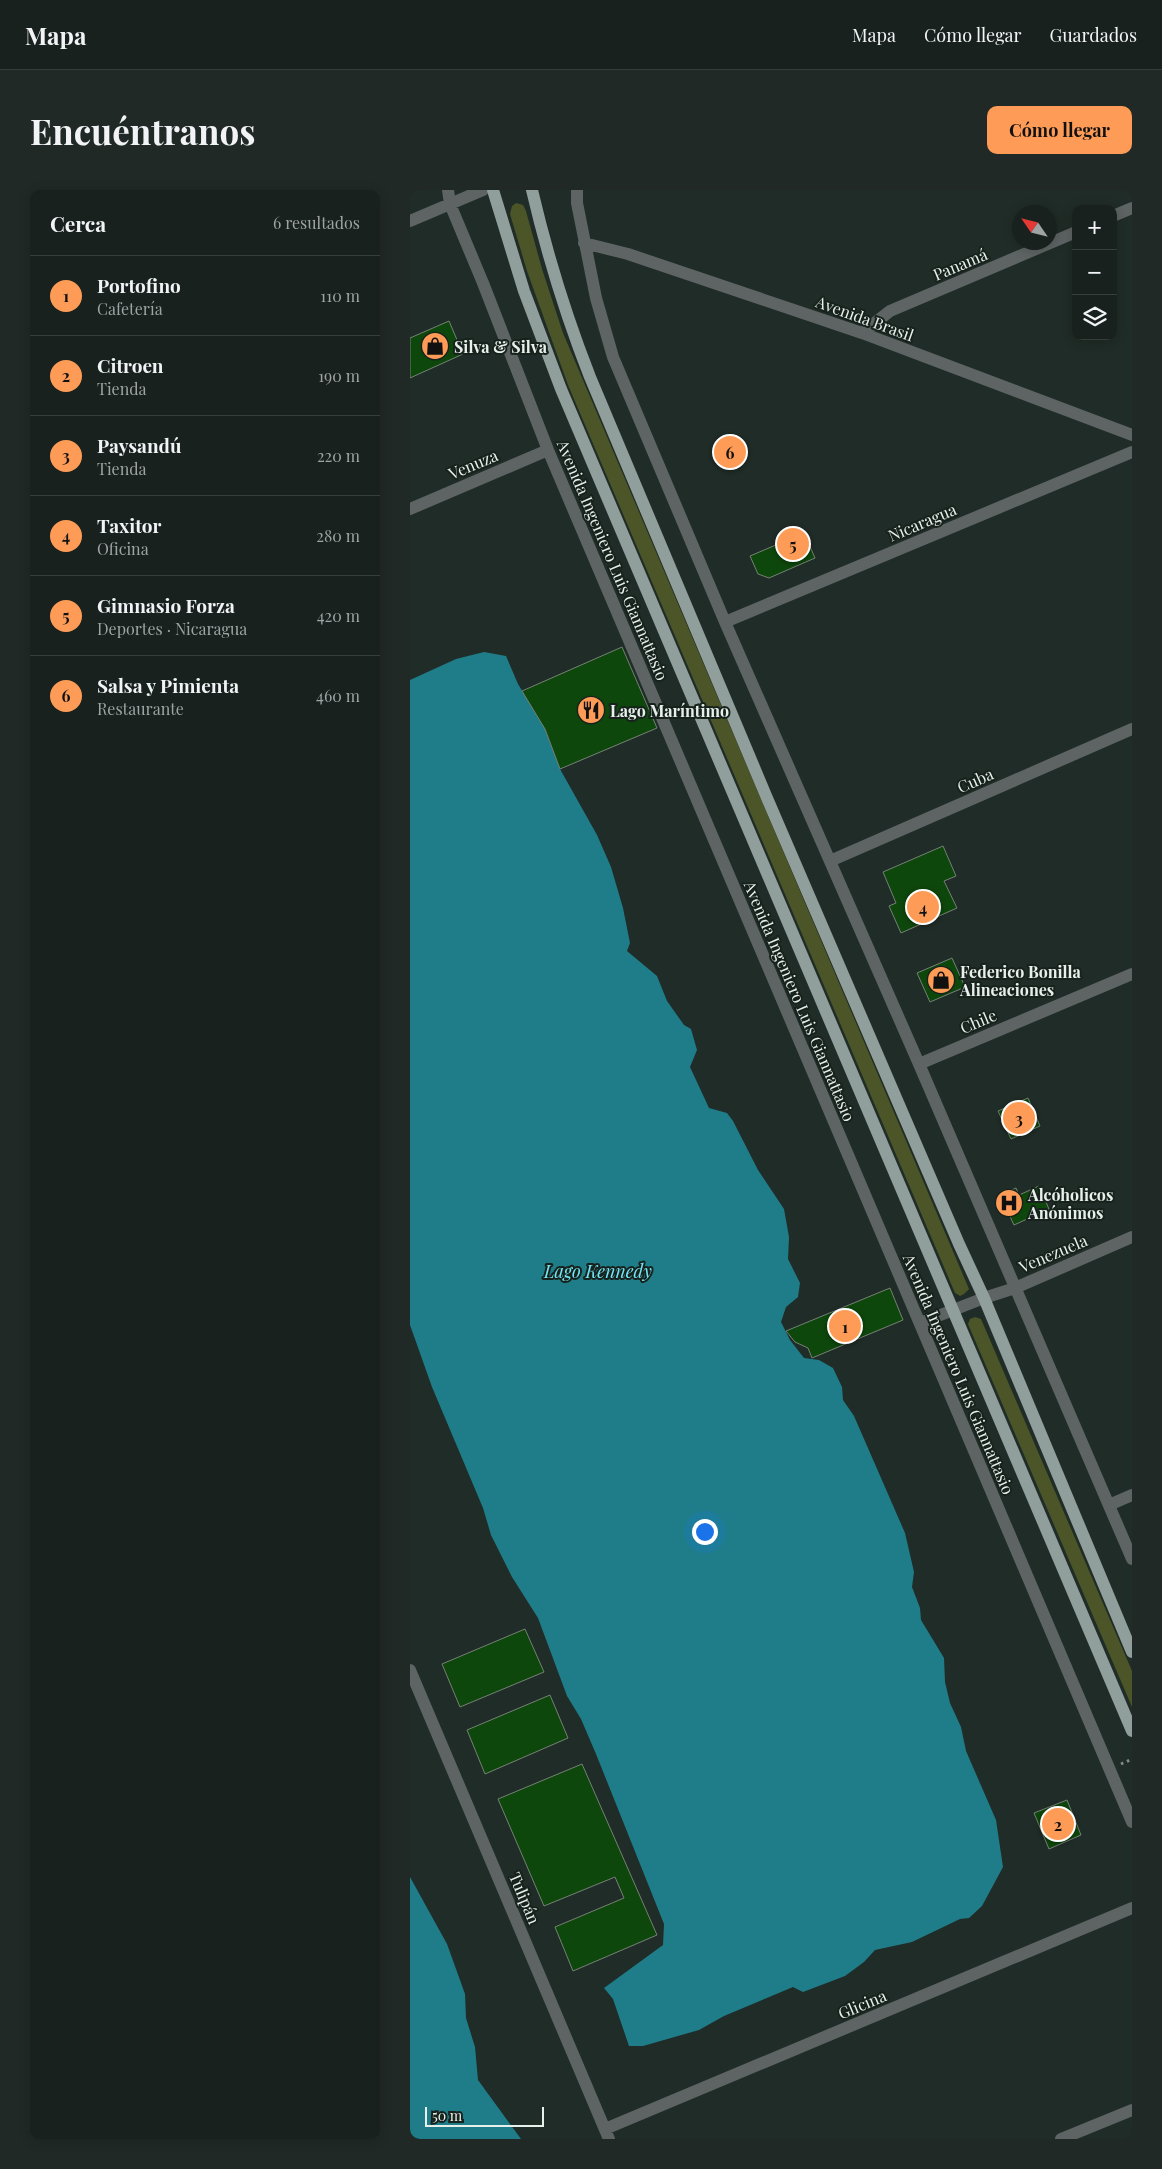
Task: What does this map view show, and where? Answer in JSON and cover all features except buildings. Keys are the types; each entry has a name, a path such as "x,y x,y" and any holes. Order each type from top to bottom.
{"main road":[{"name":"Avenida Ingeniero Luis Giannattasio","path":"493,190 524,291 561,389 1132,1731"},
{"path":"532,190 553,272 571,328 590,377 767,798 984,1298 1132,1652"}],"street":[{"name":"Avenida Ingeniero Luis Giannattasio","path":"448,190 450,204 548,450 1132,1822"},
{"path":"410,221 483,190"},
{"path":"577,190 584,243 596,298 613,357 725,622 919,1064 1132,1559"},
{"path":"1117,214 1132,208"},
{"name":"Panamá","path":"862,334 890,311 1072,234"},
{"name":"Avenida Brasil","path":"584,243 628,254 862,334 1132,435"},
{"name":"Venuza","path":"410,509 548,450"},
{"name":"Nicaragua","path":"725,622 1132,452"},
{"name":"Cuba","path":"830,861 1132,729"},
{"name":"Chile","path":"919,1064 1132,974"},
{"name":"Venezuela","path":"920,1323 1015,1288 1132,1237"},
{"path":"1109,1505 1132,1495"},
{"name":"Tulipán","path":"410,1670 607,2134"},
{"name":"Glicina","path":"607,2134 1132,1908"},
{"path":"1061,2139 1132,2110"}],"green space":[{"path":"516,203 523,205 526,211 542,269 563,333 969,1289 960,1296 955,1293 568,385 527,271 510,214 512,206"},
{"path":"975,1317 981,1319 1132,1671 1132,1707 968,1324 970,1319"}],"water":[{"name":"Lago Kennedy","path":"484,652 506,656 518,684 545,729 560,769 597,835 611,867 623,908 630,943 627,951 657,976 667,1001 684,1025 691,1029 697,1050 690,1067 709,1108 727,1113 733,1121 758,1170 784,1209 789,1237 788,1259 800,1283 798,1297 786,1307 781,1322 790,1340 804,1358 819,1360 833,1368 842,1387 843,1400 854,1416 905,1533 914,1572 912,1587 920,1608 921,1620 944,1658 945,1682 950,1703 961,1727 966,1751 996,1820 1003,1867 982,1906 969,1918 960,1919 912,1942 875,1950 864,1962 845,1976 803,1992 793,1987 724,2016 699,2030 643,2046 629,2046 613,1999 604,1988 663,1945 664,1924 596,1754 581,1719 567,1696 538,1618 512,1577 491,1535 483,1508 432,1387 410,1325 410,680 456,659"},
{"path":"410,1877 447,1944 465,1994 466,2018 475,2047 478,2080 521,2139 410,2139"}],"place":[{"name":"Silva & Silva","path":"435,346"},
{"name":"Salsa y Pimienta","path":"730,452"},
{"name":"Gimnasio Forza","path":"793,544"},
{"name":"Lago Maríntimo","path":"591,710"},
{"name":"Taxitor","path":"923,907"},
{"name":"Federico Bonilla Alineaciones","path":"941,980"},
{"name":"Paysandú","path":"1019,1118"},
{"name":"Alcóholicos Anónimos","path":"1009,1203"},
{"name":"Portofino","path":"845,1326"},
{"name":"Citroen","path":"1058,1824"}]}
